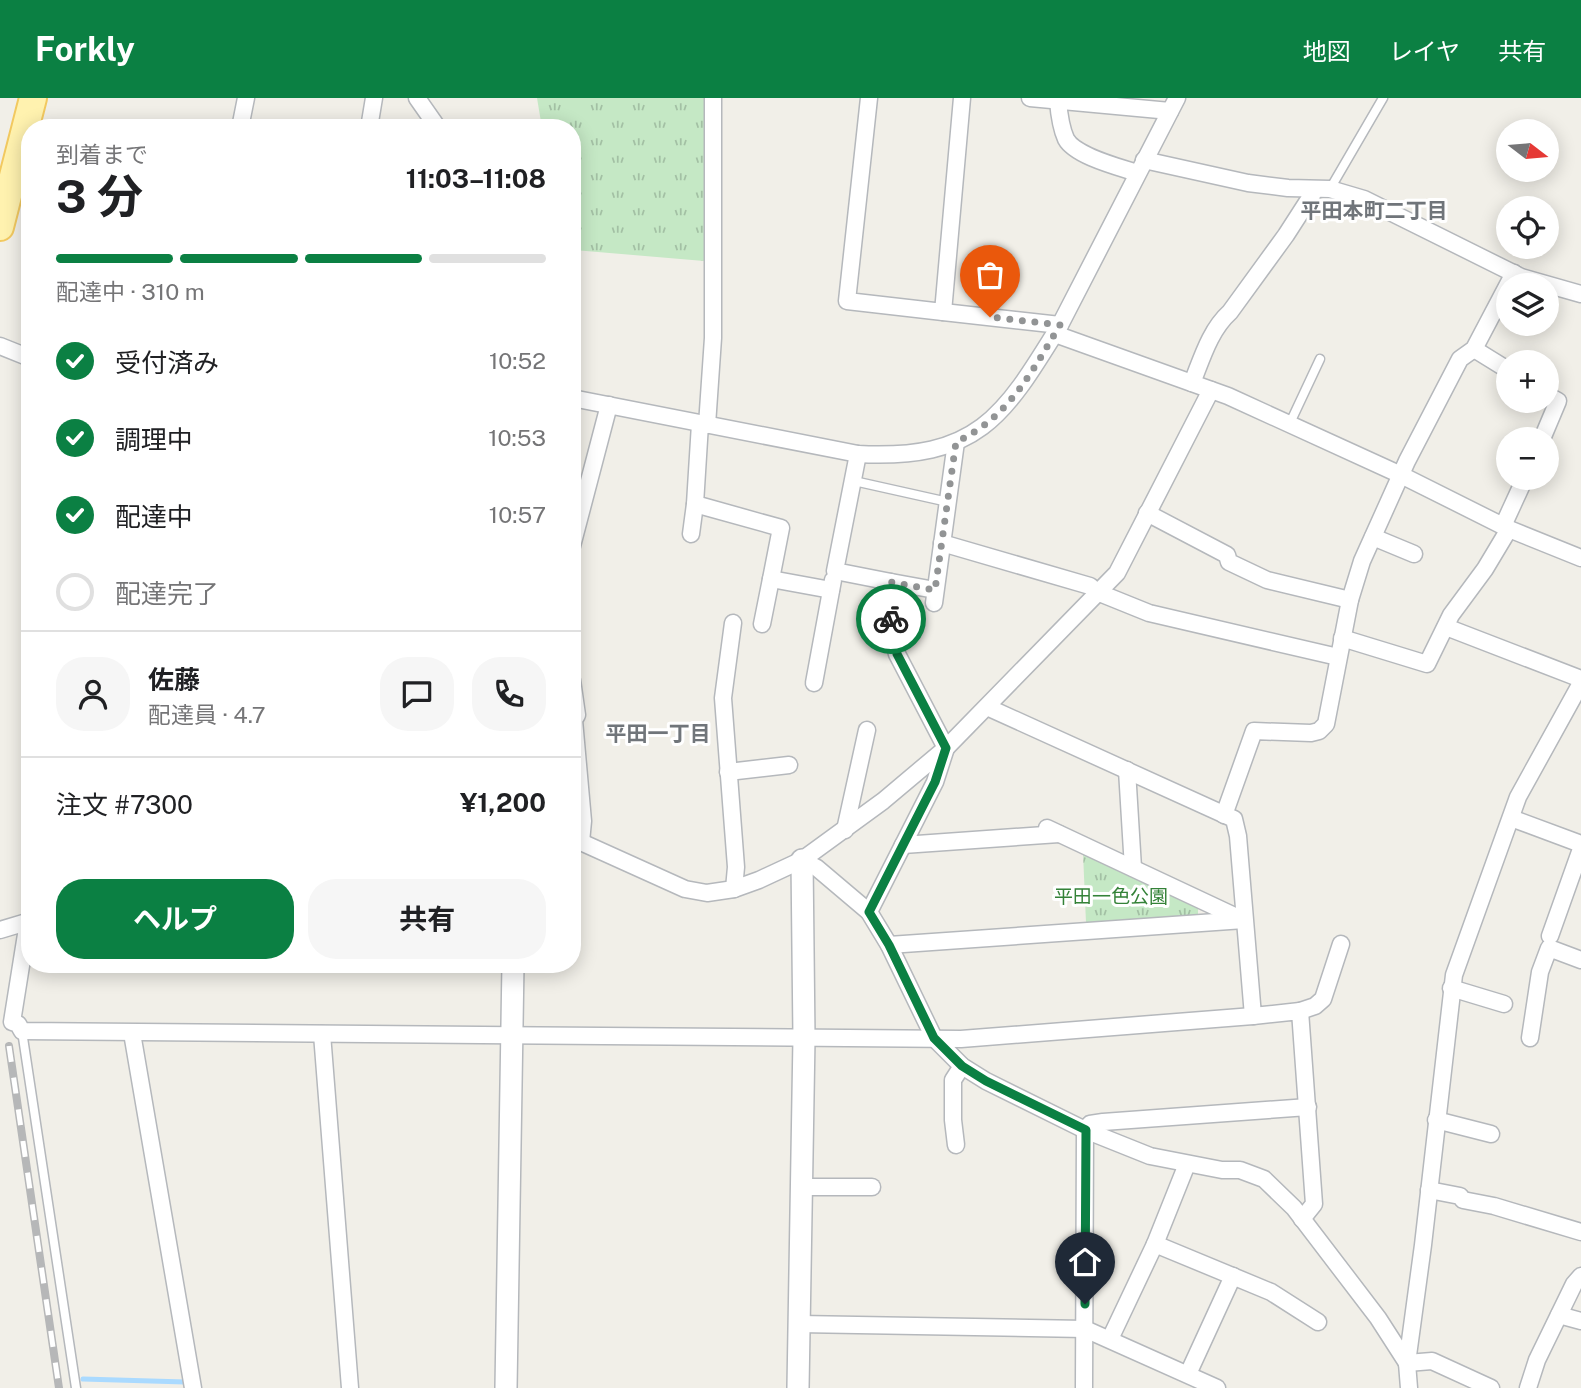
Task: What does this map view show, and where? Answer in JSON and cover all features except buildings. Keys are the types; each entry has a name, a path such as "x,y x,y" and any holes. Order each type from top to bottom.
{"main road":[{"path":"28,119 33,98"},
{"path":"0,227 21,145"}],"street":[{"path":"242,119 246,98"},
{"path":"370,119 374,98"},
{"path":"417,98 432,119"},
{"path":"691,534 713,338 713,98"},
{"path":"869,98 847,301 943,312 1057,330 1290,423 1506,528 1581,558"},
{"path":"943,312 962,98"},
{"path":"581,400 858,454 893,456 927,452 956,442 986,425 1010,402 1057,330 1173,104 1030,98"},
{"path":"1058,101 1067,142 1084,153 1141,167 1248,183 1322,189 1364,199 1514,273"},
{"path":"1192,383 1204,350 1220,321 1230,312 1322,189"},
{"path":"1559,288 1581,295"},
{"path":"1224,815 1254,731 1311,733 1320,731 1326,723 1350,600 1362,561 1401,475 1460,359 1474,349 1496,307"},
{"path":"0,346 21,354"},
{"path":"1474,349 1496,363"},
{"path":"581,842 685,889 707,893 734,889 759,880 802,860 845,830 946,748 1117,573 1211,390"},
{"path":"581,512 609,405"},
{"path":"835,571 891,582 935,596 956,442"},
{"path":"814,683 858,454"},
{"path":"1342,638 1427,664 1456,607 1485,569 1506,528 1520,490"},
{"path":"695,505 781,528 762,624"},
{"path":"1147,513 1227,555 1229,562 1267,580 1350,600"},
{"path":"1373,537 1414,554"},
{"path":"942,543 1090,586 1097,592 1149,613 1338,657"},
{"path":"771,579 831,590"},
{"path":"869,912 935,782 946,748 897,654 891,631 891,582"},
{"path":"733,623 723,698 736,867 734,889"},
{"path":"1409,1388 1407,1363 1451,988 1518,797 1581,681 1446,626"},
{"path":"987,707 1234,819 1253,1016"},
{"path":"845,830 867,730"},
{"path":"728,772 789,765"},
{"path":"1127,770 1133,868"},
{"path":"581,799 581,826"},
{"path":"1511,818 1581,844"},
{"path":"903,845 1053,831 1244,920"},
{"path":"1549,936 1581,849"},
{"path":"802,860 817,868 869,912 889,945 934,1038 962,1066 986,1081 1086,1130 1150,1156 1256,1175 1281,1194 1302,1219 1378,1318 1407,1363"},
{"path":"798,1388 804,1038 802,860"},
{"path":"889,945 1244,920"},
{"path":"0,930 21,923"},
{"path":"21,969 12,1022 18,1024 22,1031 961,1039 1300,1011 1315,1006 1323,999 1341,944"},
{"path":"1530,1038 1540,972 1549,948 1581,960"},
{"path":"506,1388 513,973"},
{"path":"1451,988 1504,1004"},
{"path":"1300,1011 1314,1204 1302,1219"},
{"path":"132,1033 193,1388"},
{"path":"322,1034 350,1388"},
{"path":"957,1145 953,1121 953,1080 962,1066"},
{"path":"1084,1388 1086,1130 1090,1124 1308,1107"},
{"path":"1436,1120 1491,1134"},
{"path":"1110,1339 1155,1244 1187,1164"},
{"path":"802,1187 873,1187"},
{"path":"1429,1191 1460,1196 1463,1200 1494,1206 1581,1232"},
{"path":"1155,1244 1271,1292 1318,1322"},
{"path":"1188,1374 1233,1276"},
{"path":"1528,1388 1537,1360 1574,1284 1581,1276"},
{"path":"1559,1315 1581,1321"},
{"path":"799,1324 1085,1329 1217,1388"},
{"path":"1407,1363 1432,1361 1492,1388"}],"lane":[{"path":"1322,189 1383,98"},
{"path":"1290,423 1320,359"},
{"path":"853,481 947,502"},
{"path":"22,1031 76,1388"}],"green space":[{"path":"537,98 706,98 707,240 704,261 581,251 581,119 540,119"},
{"name":"平田一色公園","path":"1083,853 1198,908 1198,916 1086,923"}],"waterway":[{"path":"83,1379 185,1382"}],"railway":[{"path":"9,1046 59,1388"}],"way so far":[{"path":"891,619 891,582 935,590 956,442 986,425 1010,402 1060,325 990,317"}],"district":[{"name":"平田本町二丁目","path":"1374,210"},
{"name":"平田一丁目","path":"658,733"}],"route":[{"path":"891,619 897,654 946,748 935,782 869,912 889,945 934,1038 962,1066 986,1081 1086,1130 1085,1304"}]}
